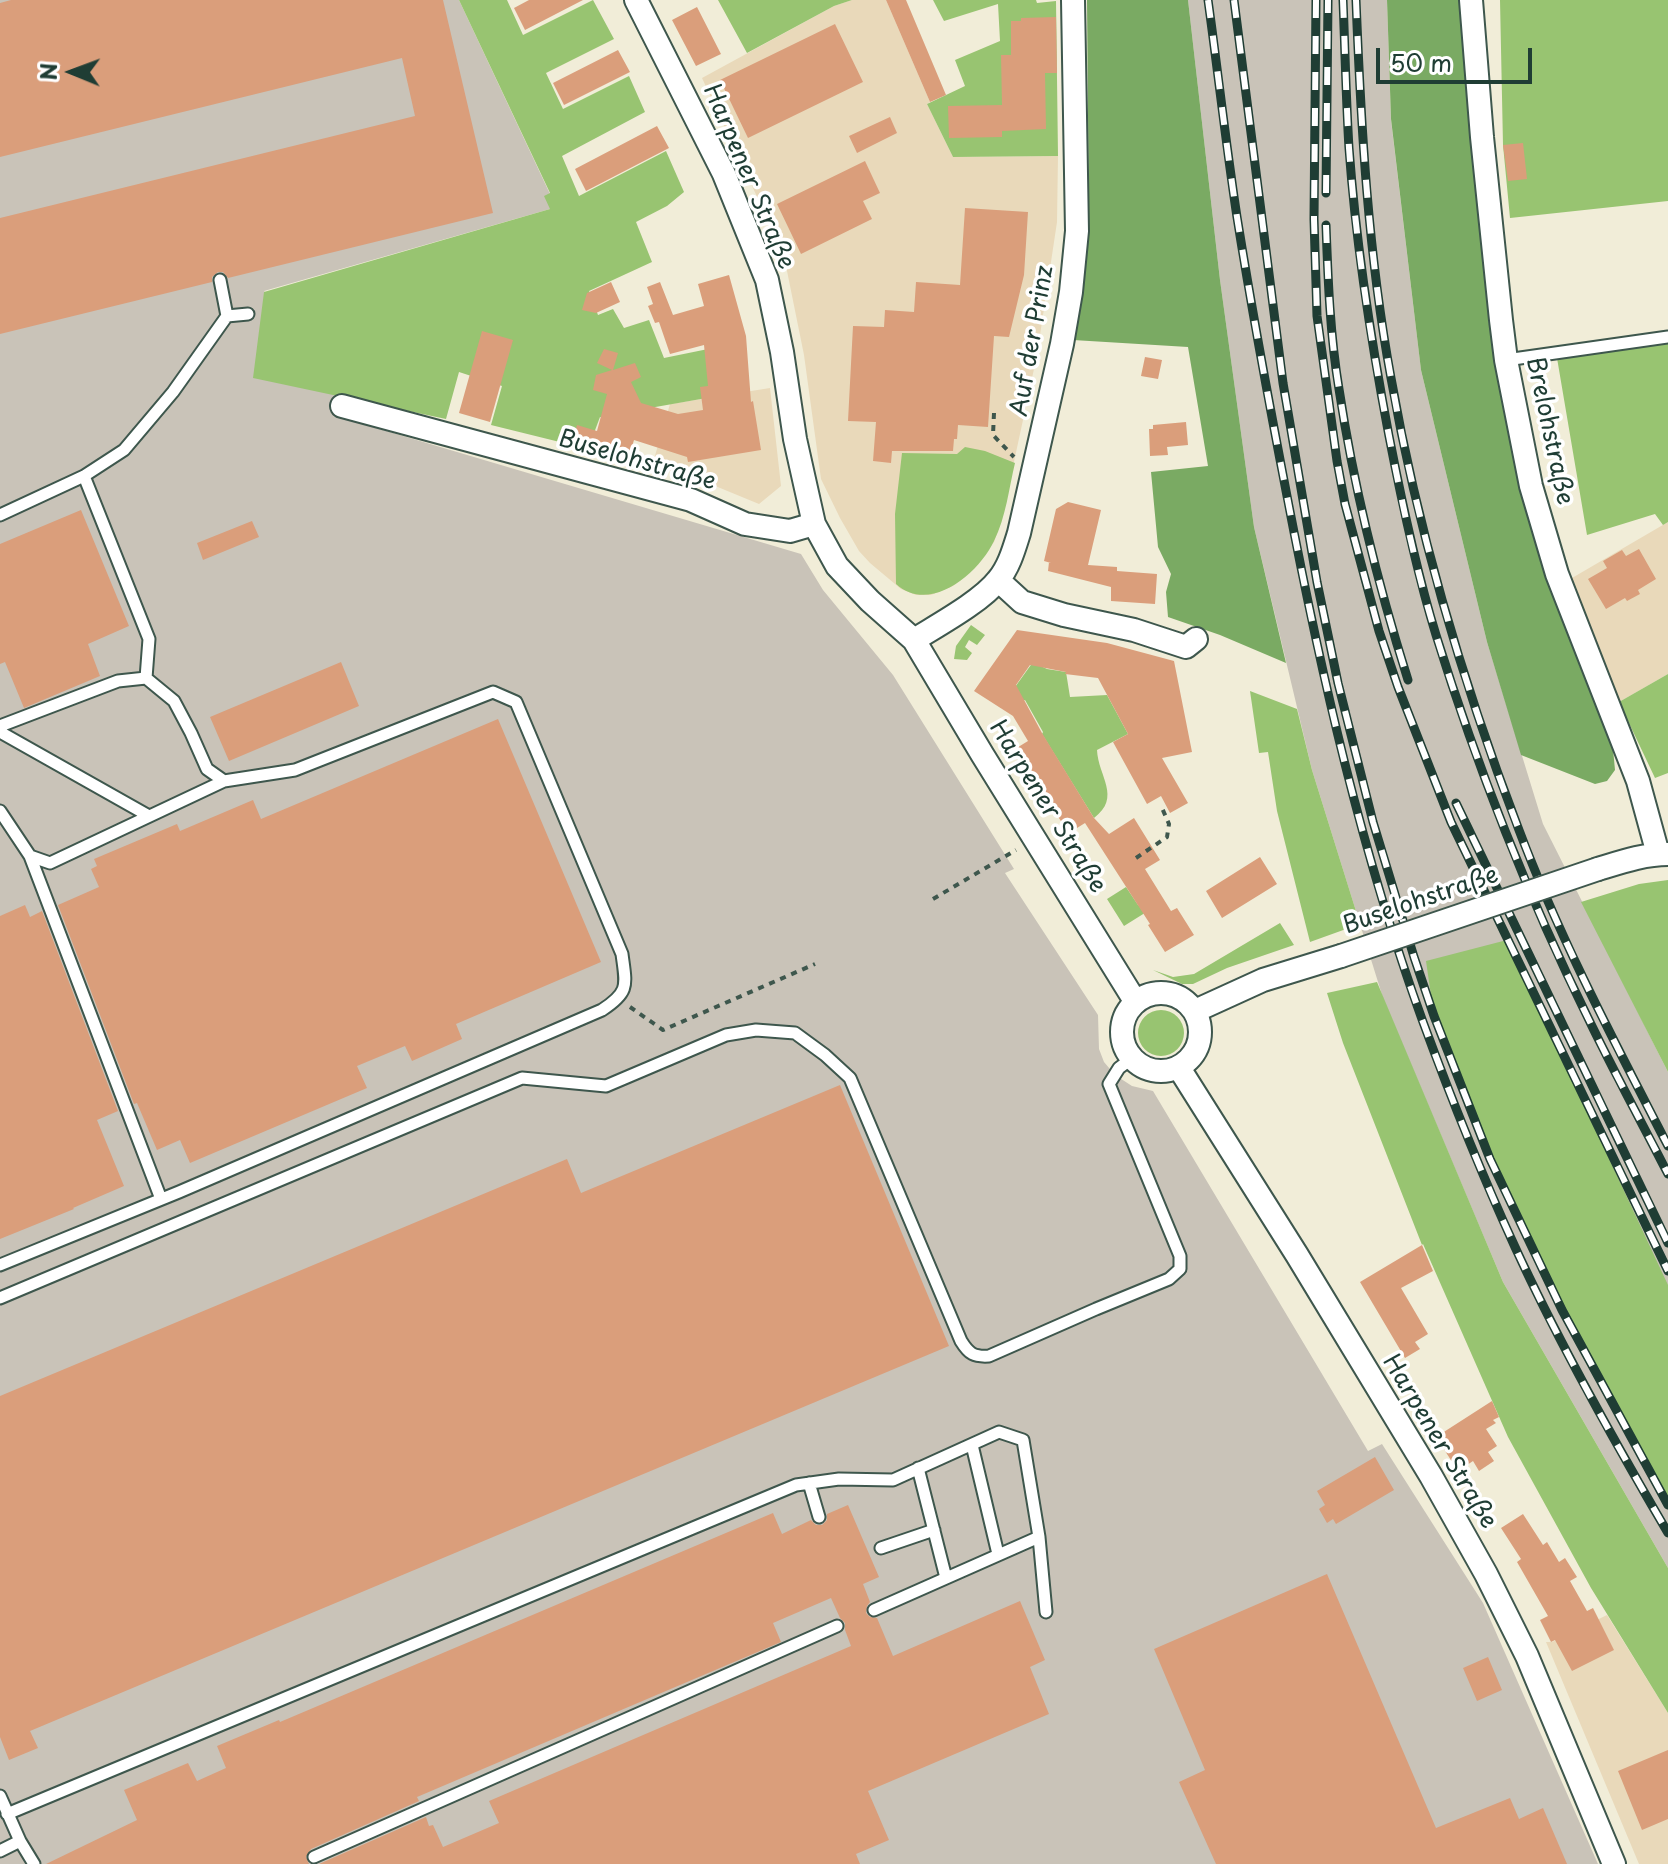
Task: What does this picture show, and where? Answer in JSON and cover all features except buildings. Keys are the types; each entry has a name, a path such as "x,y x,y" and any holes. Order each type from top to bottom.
{"street":[{"name":"Harpener Straße","path":"636,0 724,174 767,280 814,524"},
{"name":"Auf der Prinz","path":"914,640 983,594 998,580 1019,533 1071,292 1077,231 1073,0"},
{"name":"Brelohstraße","path":"1471,0 1506,360 1531,486 1557,574 1638,781 1663,854"},
{"name":"Buselohstraße","path":"342,406 691,500 745,524 790,531 814,524"},
{"path":"814,524 837,566 914,640"},
{"path":"998,580 1022,602 1064,615 1134,630 1186,647 1196,639"},
{"name":"Harpener Straße","path":"914,640 1135,1001"},
{"name":"Buselohstraße","path":"1195,1011 1263,980 1625,860 1663,854"},
{"path":"1156,993 1167,993 1179,997 1195,1011 1200,1024 1200,1037 1189,1061 1179,1068 1165,1072 1141,1067 1124,1048 1122,1023 1135,1001 1156,993"},
{"name":"Harpener Straße","path":"1179,1068 1431,1476 1486,1574 1527,1656 1614,1864"}],"lane":[{"path":"0,515 84,476 124,450 173,392 227,316 220,280"},
{"path":"227,316 248,314"},
{"path":"1506,360 1668,337"},
{"path":"84,476 149,639 146,678"},
{"path":"0,729 118,681 146,678 174,701 207,769 224,781"},
{"path":"0,1265 602,1010 618,999 626,982 622,954 516,702 493,692 295,770 224,781 50,863 30,856"},
{"path":"0,729 149,816"},
{"path":"0,811 30,856 161,1199"},
{"path":"0,1298 522,1078 606,1086 726,1035 756,1030 795,1033 850,1078 961,1341 967,1352 976,1357 989,1356 1169,1279 1180,1269 1180,1256 1109,1084 1119,1068 1131,1059"},
{"path":"7,1814 796,1485 839,1479 893,1480 999,1432 1023,1440 1039,1537 1046,1612"},
{"path":"972,1445 998,1554"},
{"path":"918,1468 946,1578"},
{"path":"809,1483 819,1517"},
{"path":"881,1548 934,1530"},
{"path":"874,1610 1039,1537"},
{"path":"314,1857 837,1626"},
{"path":"0,1796 34,1864"},
{"path":"0,1851 20,1841"}],"path":[{"path":"994,413 993,435 1014,457 1035,463"},
{"path":"1136,858 1167,837 1169,824 1162,808"},
{"path":"933,899 1035,838"},
{"path":"618,999 663,1030 815,964"}],"shaded area":[{"path":"0,0 459,0 550,194 550,209 264,291 370,404 366,425 801,554 823,590 893,675 1014,869 1005,873 1098,1015 1099,1049 1104,1062 1115,1075 1132,1086 1153,1091 1368,1451 1382,1444 1483,1603 1598,1864 0,1864"},
{"path":"852,0 886,0 930,102 927,104 953,157 1058,156 1057,222 1037,355 1001,522 994,542 974,568 953,586 931,595 916,595 901,589 870,563 859,551 821,479 804,355 786,266 702,78 834,6"},
{"path":"1188,0 1387,0 1391,120 1421,370 1487,642 1543,824 1668,1072 1668,1568 1503,1282 1383,998 1312,770 1254,527 1220,280"},
{"path":"770,388 781,486 759,504 691,476 652,466 670,404"},
{"path":"1668,522 1668,674 1619,702 1572,578"},
{"path":"1607,1615 1668,1713 1668,1864 1639,1864 1546,1642 1552,1642"}],"green space":[{"path":"459,0 507,0 523,35 593,0 614,39 546,73 563,109 629,76 645,112 562,156 579,196 666,151 684,192 667,206 636,222 652,262 589,291 598,315 613,309 624,328 649,320 664,358 713,348 718,396 644,409 638,428 600,417 588,449 491,425 502,386 459,372 446,419 253,378 264,292 550,209 544,196 550,193"},
{"path":"718,0 852,0 834,6 747,53"},
{"path":"933,0 1056,1 1058,156 953,157 927,104 965,86 955,60 1000,41 998,4 944,21"},
{"path":"1087,0 1188,0 1220,280 1254,527 1286,663 1168,617 1166,592 1171,574 1158,547 1151,472 1208,466 1188,347 1073,340 1083,294 1089,227"},
{"path":"1387,0 1461,0 1489,324 1522,494 1580,667 1613,749 1615,770 1607,781 1595,784 1521,755 1487,642 1421,370 1391,119"},
{"path":"1500,0 1668,0 1668,201 1510,218 1503,145"},
{"path":"1668,343 1668,522 1663,525 1655,514 1587,535 1557,358"},
{"path":"965,447 1015,463 998,532 977,566 952,586 924,595 909,592 896,584 895,514 902,453 957,454"},
{"path":"971,625 985,635 977,645 969,640 965,647 972,653 967,660 954,659 956,646"},
{"path":"1033,662 1047,669 1066,672 1070,697 1107,695 1128,734 1097,750 1108,794 1102,810 1094,818 1042,734 1025,700 1000,708"},
{"path":"1668,674 1668,773 1655,778 1619,702"},
{"path":"1250,691 1297,709 1312,770 1360,924 1310,942 1277,811 1268,752 1259,753"},
{"path":"1668,880 1668,1072 1581,902 1639,884"},
{"path":"1126,887 1138,905 1148,911 1124,926 1107,899"},
{"path":"1280,923 1294,945 1227,968 1193,984 1182,984 1153,970 1173,977 1194,974"},
{"path":"1507,940 1668,1285 1668,1503 1562,1310 1491,1159 1434,1016 1426,961"},
{"path":"1377,982 1503,1282 1668,1568 1668,1713 1591,1588 1508,1437 1422,1245 1343,1043 1327,993"},
{"path":"1161,1010 1177,1017 1184,1033 1177,1049 1161,1056 1145,1049 1138,1033 1145,1017"}],"railway":[{"path":"1208,0 1237,217 1287,496 1344,762 1380,893 1434,1050 1502,1219 1607,1427 1668,1533"},
{"path":"1234,0 1283,383 1317,582 1338,683 1373,822 1434,1016 1490,1159 1562,1310 1668,1505"},
{"path":"1316,0 1314,219 1317,316 1345,504 1379,631 1451,822 1668,1271"},
{"path":"1326,193 1328,0"},
{"path":"1343,0 1349,148 1365,293 1394,461 1429,611 1469,733 1525,878 1589,1020 1668,1174"},
{"path":"1356,0 1363,142 1383,331 1402,436 1444,607 1479,719 1535,871 1589,990 1668,1146"},
{"path":"1326,225 1331,328 1345,426 1368,536 1408,680"},
{"path":"1456,803 1668,1243"}]}
